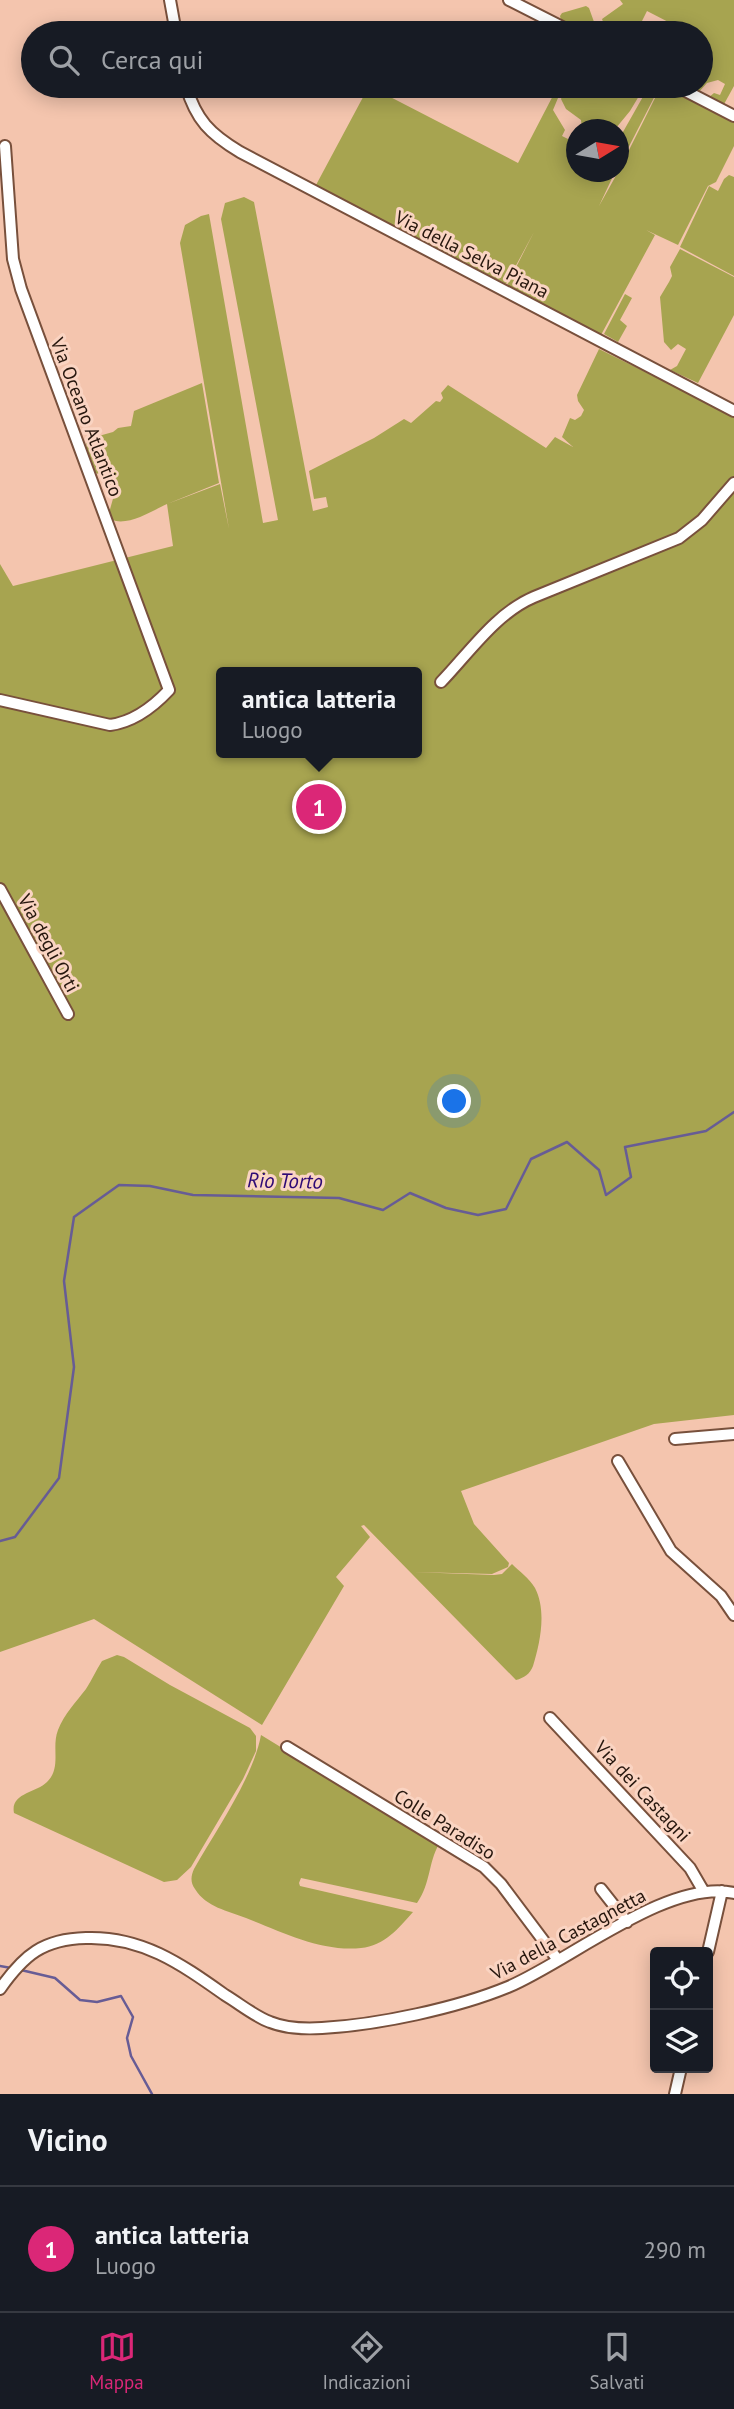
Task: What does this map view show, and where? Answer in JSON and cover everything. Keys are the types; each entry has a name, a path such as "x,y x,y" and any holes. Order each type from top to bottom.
{"street":[{"path":"170,0 174,21"},
{"path":"509,0 550,21"},
{"name":"Via della Selva Piana","path":"191,98 200,120 210,132 240,152 734,411"},
{"path":"699,98 734,116"},
{"name":"Via Oceano Atlantico","path":"0,700 110,725 125,722 140,714 169,692 169,685 21,289 13,259 5,146"},
{"path":"441,682 512,609 530,598 679,538 702,520 734,483"},
{"name":"Via degli Orti","path":"0,889 68,1014"},
{"path":"675,1439 734,1433"},
{"path":"618,1461 671,1551 721,1596 734,1615"},
{"name":"Via dei Castagni","path":"550,1718 682,1858 693,1871 704,1892"},
{"name":"Colle Paradiso","path":"286,1747 484,1867 498,1880 558,1960"},
{"path":"601,1889 627,1922"},
{"path":"709,1947 722,1891"},
{"name":"Via della Castagnetta","path":"3,1985 20,1963 44,1945 59,1940 99,1937 133,1942 164,1956 263,2019 286,2027 306,2029 343,2026 455,2005 513,1985 672,1900 704,1892 734,1893"},
{"path":"675,2094 680,2073"}],"shaded area":[{"path":"620,0 734,0 734,86 723,106 708,98 713,98 714,93 720,95 725,84 718,80 713,81 713,21 666,21 647,11 642,21 603,21 623,4"},
{"path":"586,6 594,21 563,21 560,16"},
{"path":"363,98 392,98 518,163 552,98 558,98 553,110 565,130 562,136 566,138 566,182 610,182 599,206 612,182 629,182 629,150 655,98 686,98 734,121 734,146 716,182 708,186 678,245 646,230 655,235 601,335 507,285 534,232 506,284 316,185"},
{"path":"561,98 638,98 623,119 580,119 566,109"},
{"path":"642,98 654,98 629,146 629,121"},
{"path":"729,175 734,177 734,276 680,247 709,186 718,191"},
{"path":"244,197 254,202 313,511 328,507 326,497 314,499 309,471 374,438 404,419 411,423 436,401 440,402 443,398 441,393 448,385 546,448 555,437 573,447 562,437 570,418 575,420 584,410 577,395 599,349 722,410 734,407 734,1415 654,1424 461,1491 474,1524 509,1563 508,1567 492,1574 413,1572 494,1575 502,1574 512,1564 527,1578 539,1597 541,1627 533,1666 524,1677 516,1680 364,1525 361,1526 370,1537 336,1577 344,1586 262,1725 94,1619 0,1652 0,564 13,586 173,546 167,504 220,484 229,529 180,243 185,225 209,214 263,523 278,520 221,219 225,203"},
{"path":"680,249 734,277 734,315 698,383 670,370 677,366 686,349 678,344 671,350 664,342 660,297 672,276 670,267"},
{"path":"625,294 632,298 620,320 627,326 618,342 604,334"},
{"path":"202,383 219,483 133,519 112,520 109,513 114,495 105,485 103,475 95,473 88,458 86,443 118,428 131,426 134,411"},
{"path":"117,1655 250,1728 256,1736 256,1751 243,1779 191,1867 177,1880 164,1882 14,1813 14,1806 20,1797 42,1786 51,1776 55,1764 56,1737 61,1724 102,1661"},
{"path":"261,1735 439,1844 425,1888 417,1903 301,1878 300,1886 413,1912 384,1940 361,1948 317,1944 218,1908 205,1900 193,1886 194,1869 242,1786 257,1752"}],"waterway":[{"name":"Rio Torto","path":"0,1541 15,1537 59,1478 74,1367 64,1281 74,1217 119,1185 150,1186 193,1195 339,1198 383,1210 410,1193 446,1208 478,1215 506,1209 531,1159 567,1142 599,1170 606,1195 631,1177 625,1147 706,1131 734,1112"},
{"path":"0,1966 11,1968"},
{"path":"21,1970 55,1978 80,2000 97,2002 121,1996 133,2017 127,2038 131,2056 152,2094"}],"place":[{"name":"antica latteria","path":"319,807"}]}
